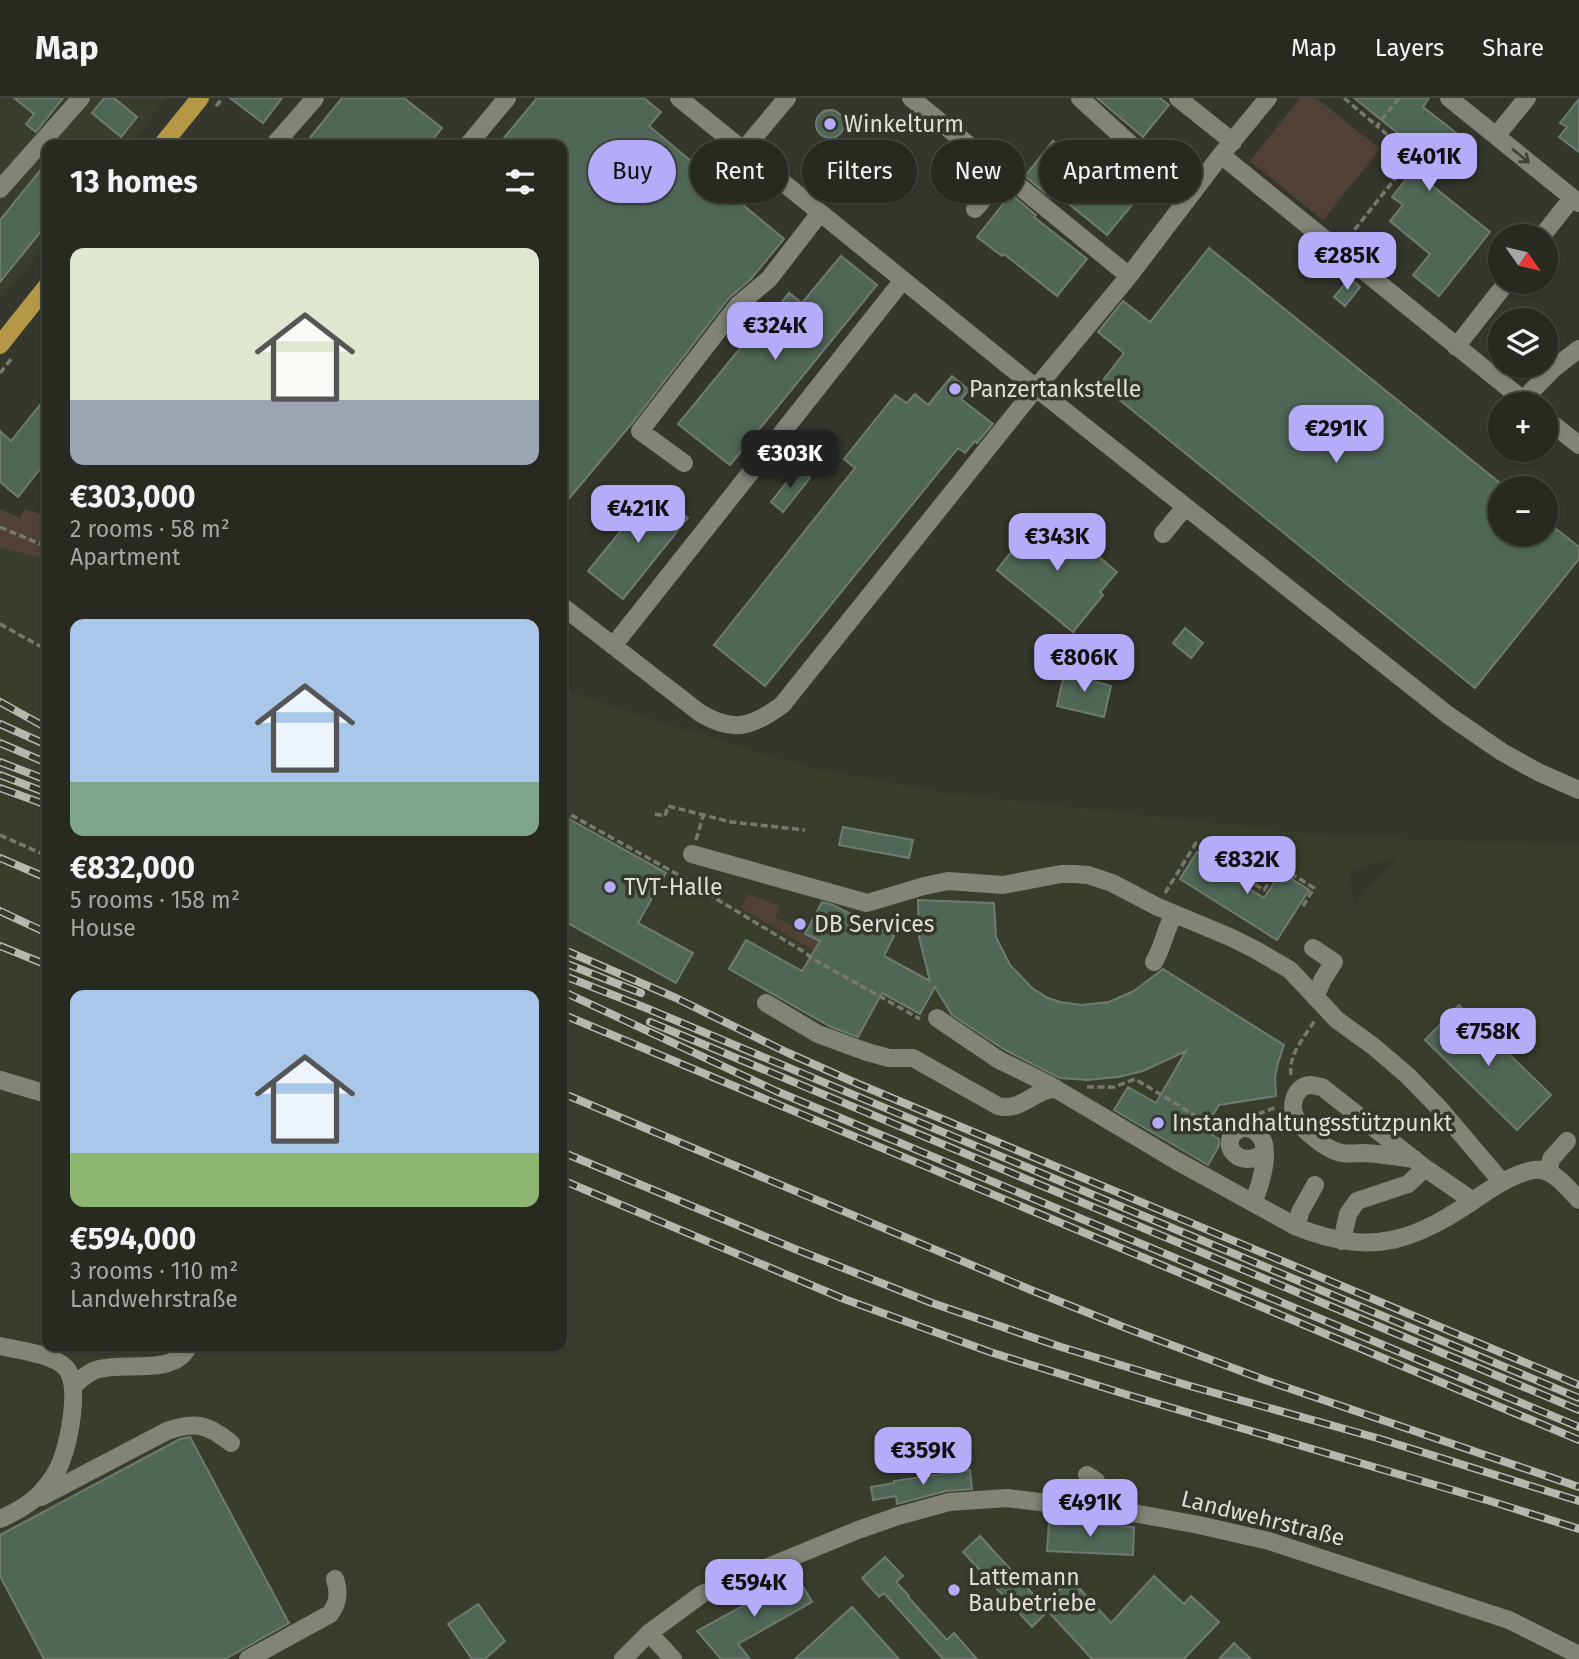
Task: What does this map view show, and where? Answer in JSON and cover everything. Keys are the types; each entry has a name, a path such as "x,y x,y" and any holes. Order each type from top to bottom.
{"main road":[{"path":"166,140 200,98"},
{"path":"0,345 42,292"}],"street":[{"path":"44,140 81,98"},
{"path":"278,140 315,98"},
{"path":"472,140 508,98"},
{"path":"679,98 731,140"},
{"path":"751,140 787,98"},
{"path":"1080,98 1126,140"},
{"path":"1178,98 1227,148 1338,251 1512,392"},
{"path":"1202,179 1268,98"},
{"path":"1448,98 1576,201 1554,224"},
{"path":"1496,136 1527,98"},
{"path":"919,101 964,140"},
{"path":"0,189 42,142"},
{"path":"788,187 1036,388 1448,715 1502,752 1579,790"},
{"path":"1025,192 1129,276"},
{"path":"975,209 980,203"},
{"path":"567,611 709,719 730,724 750,724 768,715 782,705 1129,276 1184,203"},
{"path":"684,463 640,431 738,305 769,279 820,213"},
{"path":"613,646 903,280"},
{"path":"1456,347 1498,294"},
{"path":"1534,392 1554,368 1579,349"},
{"path":"1558,428 1579,445"},
{"path":"1163,534 1185,507"},
{"path":"692,854 867,903 948,881 1003,885 1061,874 1088,875 1112,883 1279,962 1290,970 1337,1020 1407,1074 1501,1181"},
{"path":"1154,962 1174,914"},
{"path":"1313,948 1334,962 1315,997"},
{"path":"766,1003 818,1034 889,1058 913,1058 1004,1108 1015,1107 1040,1092 1055,1088"},
{"path":"937,1018 999,1060 1055,1088 1253,1203 1297,1227 1342,1241 1377,1243 1403,1238 1433,1225 1501,1181 1534,1170 1549,1172 1579,1200"},
{"path":"0,1080 42,1093"},
{"path":"1419,1164 1367,1153 1336,1152 1300,1126 1294,1116 1293,1107 1298,1092 1312,1084 1322,1087 1419,1164 1473,1201"},
{"path":"1231,1137 1238,1130 1245,1128 1258,1133 1262,1140 1265,1166 1253,1203"},
{"path":"1549,1172 1551,1159 1567,1141"},
{"path":"1342,1241 1348,1214 1357,1201 1408,1184 1419,1164"},
{"path":"1297,1227 1300,1212 1315,1185"},
{"path":"0,1346 42,1355 57,1362 66,1369 73,1386 73,1412 61,1461 57,1472 44,1490 31,1502"},
{"path":"73,1386 99,1369 171,1363 186,1351"},
{"path":"0,1519 181,1426 204,1426 231,1443"},
{"path":"1077,1506 1097,1489 1096,1481 1087,1475"},
{"name":"Landwehrstraße","path":"623,1659 649,1633 702,1594 898,1516 949,1502 1007,1498 1139,1514 1269,1541 1509,1620 1579,1655"},
{"path":"248,1659 330,1614 337,1602 338,1588 335,1579"},
{"path":"649,1633 673,1659"}],"path":[{"path":"1344,98 1438,176 1479,123"},
{"path":"1377,126 1399,98"},
{"path":"1338,251 1413,156"},
{"path":"0,527 42,545"},
{"path":"0,624 42,647"},
{"path":"655,814 665,816 668,806 731,822 805,830"},
{"path":"567,813 676,873 815,960 922,1020 937,1018"},
{"path":"0,835 42,854"},
{"path":"1168,888 1196,843 1232,864 1229,869 1264,890"},
{"path":"1260,896 1279,866 1314,888 1303,906"},
{"path":"1231,878 1234,872"},
{"path":"1250,1116 1294,1100 1290,1067 1299,1042 1315,1021 1315,997"},
{"path":"1087,1087 1114,1087 1135,1079 1231,1137"}],"shaded area":[{"path":"0,98 167,98 132,140 42,140 42,249 0,300"},
{"path":"1300,98 1316,98 1380,149 1323,220 1250,161"},
{"path":"0,509 20,518 24,509 42,514 42,558 0,548"},
{"path":"0,548 42,558 42,1351 567,1351 567,691 807,767 945,793 1331,836 1579,846 1579,1659 0,1659","holes":["1398,857 1355,905 1349,871"]},
{"path":"748,894 780,906 775,917 820,941 815,951 741,908"}],"building":[{"path":"14,98 63,98 36,132 26,124 34,114"},
{"path":"104,98 114,98 137,117 121,137 92,113"},
{"path":"230,98 282,98 263,123"},
{"path":"342,98 404,98 442,128 433,140 308,140"},
{"path":"537,98 644,98 661,112 649,126 666,140 588,140 588,203 676,203 676,148 690,160 690,203 741,203 784,239 751,279 729,298 633,422 567,501 567,140 502,140"},
{"path":"1097,98 1160,98 1169,105 1143,137"},
{"path":"1354,98 1429,98 1423,107 1464,139 1429,183 1488,230 1488,235 1439,296 1413,275 1430,254 1390,221 1403,205 1392,197 1425,155"},
{"path":"1579,99 1579,152 1559,137 1567,127 1560,123"},
{"name":"Winkelturm","path":"830,110 840,114 844,124 840,134 830,138 820,134 816,124 820,114"},
{"path":"1039,158 1039,188 1025,176"},
{"path":"42,168 42,230 0,282 0,220"},
{"path":"1004,203 1022,203 1036,215 1034,217 1087,259 1057,296 1004,254 1002,256 977,237"},
{"path":"1068,203 1132,205 1107,235"},
{"path":"1209,248 1491,476 1488,476 1488,546 1558,546 1558,530 1579,547 1579,559 1475,688 1100,384 1124,353 1098,332 1123,301 1150,322"},
{"path":"841,256 877,285 730,465 678,424 789,293 802,303"},
{"path":"1350,278 1360,287 1345,306 1334,297"},
{"path":"952,376 969,390 961,399 993,424 965,453 958,448 765,686 714,645 855,468 844,459 895,395 907,403 915,394 928,405"},
{"path":"42,402 42,466 18,497 0,482 0,431 11,441"},
{"path":"798,468 810,478 783,512 771,502"},
{"path":"654,490 688,518 623,599 588,571"},
{"path":"1040,515 1117,572 1100,592 1103,595 1073,632 997,570"},
{"path":"1185,628 1203,643 1191,658 1173,643"},
{"path":"1075,668 1095,672 1093,681 1111,686 1104,717 1057,706 1064,675 1073,677"},
{"name":"TVT-Halle","path":"567,818 666,873 638,923 693,953 676,983 567,923"},
{"path":"843,827 913,840 909,858 839,845"},
{"path":"1197,852 1224,869 1222,872 1264,898 1281,872 1309,890 1277,940 1180,879"},
{"path":"918,900 994,903 996,937 1010,965 1032,988 1060,1002 1081,1005 1109,1002 1134,991 1163,969 1284,1045 1275,1077 1276,1096 1219,1105 1204,1130 1219,1139 1219,1146 1208,1165 1114,1110 1128,1087 1156,1103 1186,1051 1143,1071 1118,1077 1087,1080 1060,1078 1005,1050 952,1015 935,987 920,1014 882,993 858,1037 831,1027 729,969 746,940 802,971 820,941 805,934 822,902 894,936 884,956 930,981 919,937"},
{"path":"1459,1005 1551,1095 1517,1130 1425,1040"},
{"path":"190,1437 289,1623 225,1659 44,1659 0,1576 0,1535 180,1439"},
{"path":"970,1470 972,1489 946,1491 897,1504 896,1496 873,1500 871,1487"},
{"path":"1049,1522 1134,1527 1133,1555 1047,1551"},
{"path":"980,1536 1043,1605 1071,1579 1111,1623 1154,1576 1184,1604 1191,1596 1219,1622 1184,1659 1092,1659 1048,1611 1032,1627 963,1552"},
{"path":"885,1557 903,1576 896,1582 908,1597 947,1640 954,1633 977,1659 943,1659 884,1593 879,1597 862,1578"},
{"path":"797,1576 812,1602 738,1644 750,1659 721,1659 697,1631"},
{"path":"478,1604 505,1641 485,1659 472,1659 448,1624"},
{"path":"852,1607 899,1659 795,1659"},
{"path":"1234,1643 1251,1659 1219,1659"}],"railway":[{"path":"0,702 42,725"},
{"path":"0,724 42,743"},
{"path":"0,743 42,761"},
{"path":"0,762 42,778"},
{"path":"0,775 42,791"},
{"path":"0,788 42,803"},
{"path":"0,858 42,876"},
{"path":"0,911 42,931"},
{"path":"0,946 42,963"},
{"path":"567,951 676,998 856,1083 1579,1385"},
{"path":"567,964 641,993"},
{"path":"567,977 1579,1398"},
{"path":"567,993 776,1091 1579,1427"},
{"path":"567,1016 1579,1440"},
{"path":"650,1022 1579,1410"},
{"path":"567,1095 1126,1328 1265,1380 1579,1487"},
{"path":"567,1154 932,1303 1061,1347 1377,1438 1579,1501"},
{"path":"567,1182 844,1299 990,1352 1579,1529"}],"place":[{"name":"Winkelturm","path":"830,124"},
{"name":"Panzertankstelle","path":"955,389"},
{"name":"TVT-Halle","path":"610,887"},
{"name":"DB Services","path":"800,924"},
{"name":"Instandhaltungsstützpunkt","path":"1158,1123"},
{"name":"Lattemann Baubetriebe","path":"954,1590"}]}
